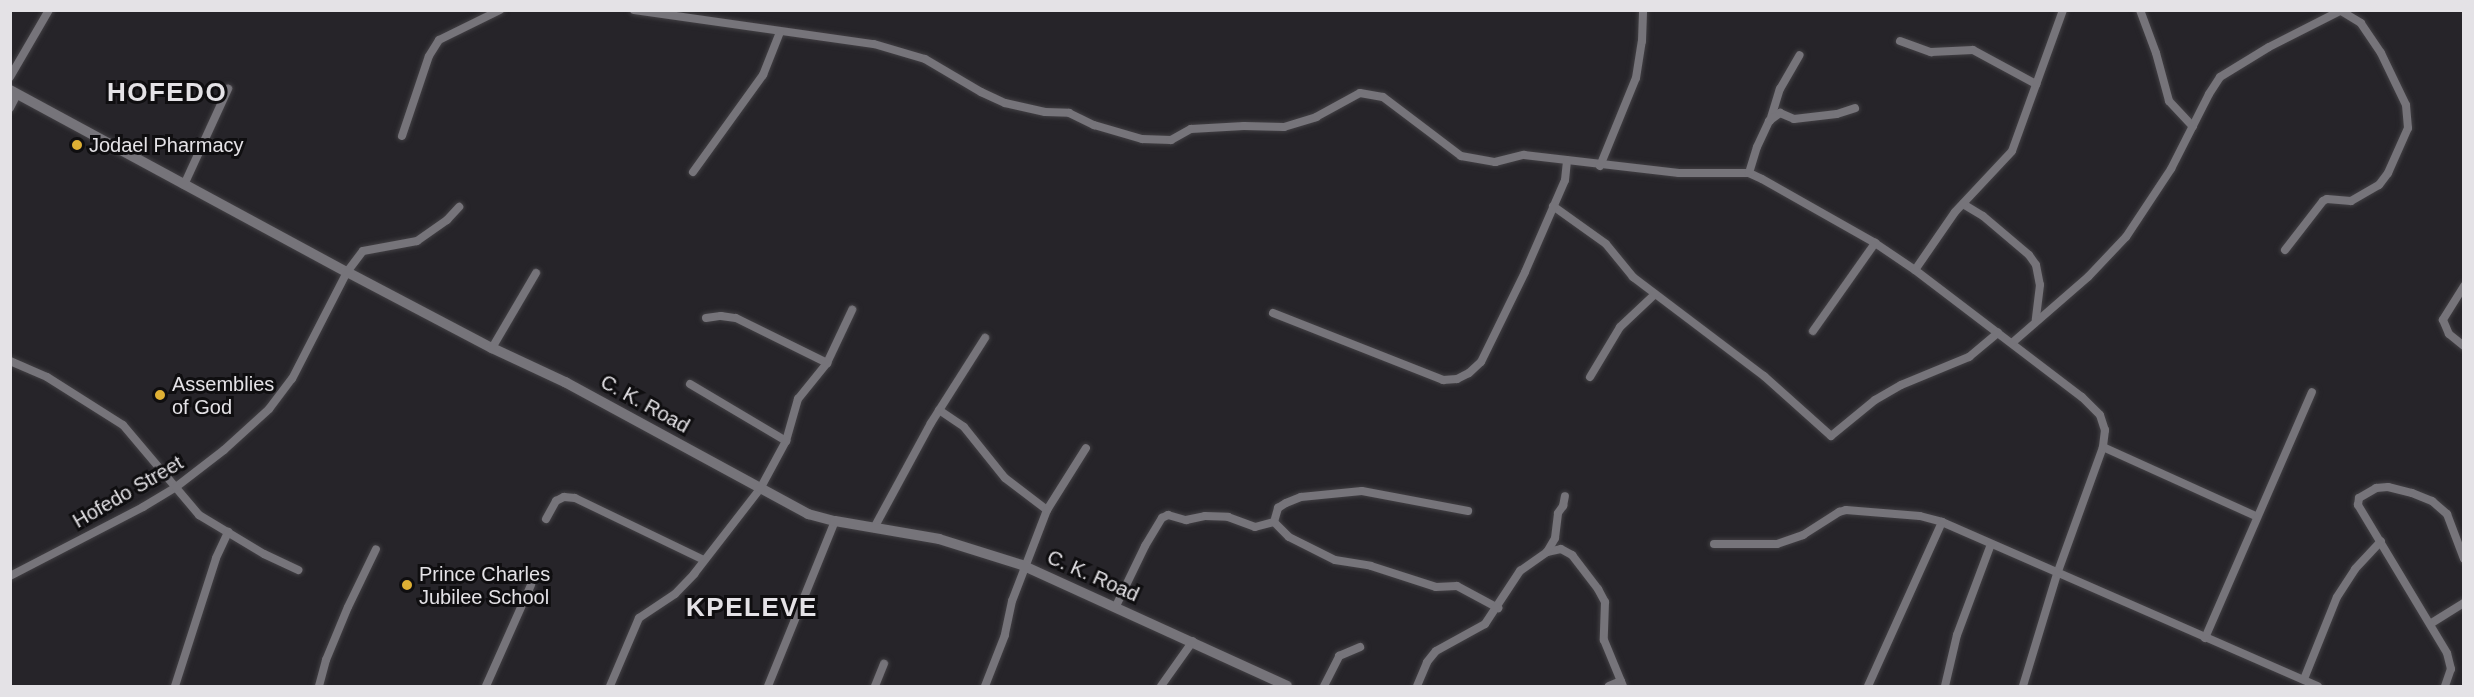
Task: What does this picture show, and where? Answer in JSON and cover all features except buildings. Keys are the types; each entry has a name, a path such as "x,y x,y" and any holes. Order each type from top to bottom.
{"street":[{"path":"10,77 49,10"},
{"path":"402,136 429,56 440,40 500,10"},
{"path":"634,10 874,44 902,51 925,59 981,92 1005,103 1046,112 1069,113 1094,125 1142,139 1171,140 1191,129 1244,126 1284,127 1316,117 1360,93 1383,97 1461,156 1495,162 1524,155 1600,166 1679,173 1749,173 1875,243 1915,270 2094,408 2105,430 2103,447 2057,574 2023,687"},
{"path":"1600,166 1636,78 1642,41 1643,10"},
{"path":"1915,270 1963,204 2012,151 2063,10"},
{"path":"2140,10 2156,53 2169,101 2193,127"},
{"path":"2012,343 2088,277 2126,237 2154,197 2209,93 2226,72 2342,11 2361,23 2381,53 2406,105 2408,128 2388,173 2379,185 2351,201 2327,199 2323,201 2285,250"},
{"path":"693,172 763,75 780,32"},
{"path":"1900,41 1931,52 1973,50 2036,84"},
{"path":"1749,173 1780,89 1800,55"},
{"path":"184,185 228,89"},
{"path":"10,108 14,92"},
{"name":"C. K. Road","path":"14,92 347,272 492,348 565,382 808,514 957,543 1027,566 1193,641 1287,687"},
{"path":"1769,121 1780,113 1794,119 1837,114 1855,108"},
{"path":"1273,314 1443,380 1457,379 1470,373 1481,362 1525,272 1565,180 1567,160"},
{"path":"1963,204 1983,216 2029,255 2036,265 2040,285 2036,320"},
{"path":"1553,206 1579,222 1614,251 1633,277 1764,376 1831,436 1875,400 1900,385 1969,357 1998,333"},
{"name":"Hofedo Street","path":"10,576 143,507 176,487 224,450 269,410 292,379 347,272 363,251 417,241 447,220 459,207"},
{"path":"1813,331 1875,243"},
{"path":"492,348 536,273"},
{"path":"2463,286 2443,320 2449,334 2463,346"},
{"path":"1590,377 1620,327 1655,294"},
{"path":"610,687 639,618 675,594 760,489 786,441 798,399 827,363 852,310"},
{"path":"706,318 721,316 736,318 827,363"},
{"path":"874,528 939,410 985,338"},
{"path":"10,361 47,377 123,425 200,515 298,570"},
{"path":"690,384 786,441"},
{"path":"2205,638 2256,516 2312,392"},
{"path":"939,410 964,427 1005,478 1047,510"},
{"path":"2103,447 2256,516"},
{"path":"985,687 1005,635 1012,601 1047,510 1086,448"},
{"path":"2445,687 2451,669 2450,662 2358,502 2376,488 2388,487 2432,501 2447,514 2463,559"},
{"path":"1274,522 1281,506 1301,497 1362,491 1468,511"},
{"path":"1547,552 1555,538 1557,513 1563,506 1565,496"},
{"path":"546,519 556,501 564,497 574,498 704,560"},
{"path":"1714,544 1777,544 1803,535 1846,510 1904,513 1942,522 2318,687"},
{"path":"1116,606 1145,546 1166,515 1186,520 1205,516 1228,517 1255,527 1274,522"},
{"path":"768,687 835,521"},
{"path":"1274,522 1289,537 1335,560 1371,566 1436,587 1457,586 1498,608"},
{"path":"1868,687 1942,522"},
{"path":"176,687 216,558 228,532"},
{"path":"2304,679 2337,597 2355,569 2381,542"},
{"path":"1945,687 1957,636 1991,544"},
{"path":"319,687 326,660 376,549"},
{"path":"1417,687 1426,662 1436,651 1485,624 1498,608 1520,571 1547,552 1561,549 1572,555 1605,602 1604,640 1622,684 1609,687"},
{"path":"486,687 531,585"},
{"path":"2430,624 2463,603"},
{"path":"1161,687 1193,641"},
{"path":"1324,687 1339,656 1360,647"},
{"path":"875,687 884,664"}],"place":[{"name":"Jodael Pharmacy","path":"77,145"},
{"name":"Assemblies of God","path":"160,395"},
{"name":"Prince Charles Jubilee School","path":"407,585"}],"district":[{"name":"HOFEDO","path":"167,93"},
{"name":"KPELEVE","path":"752,608"}]}
